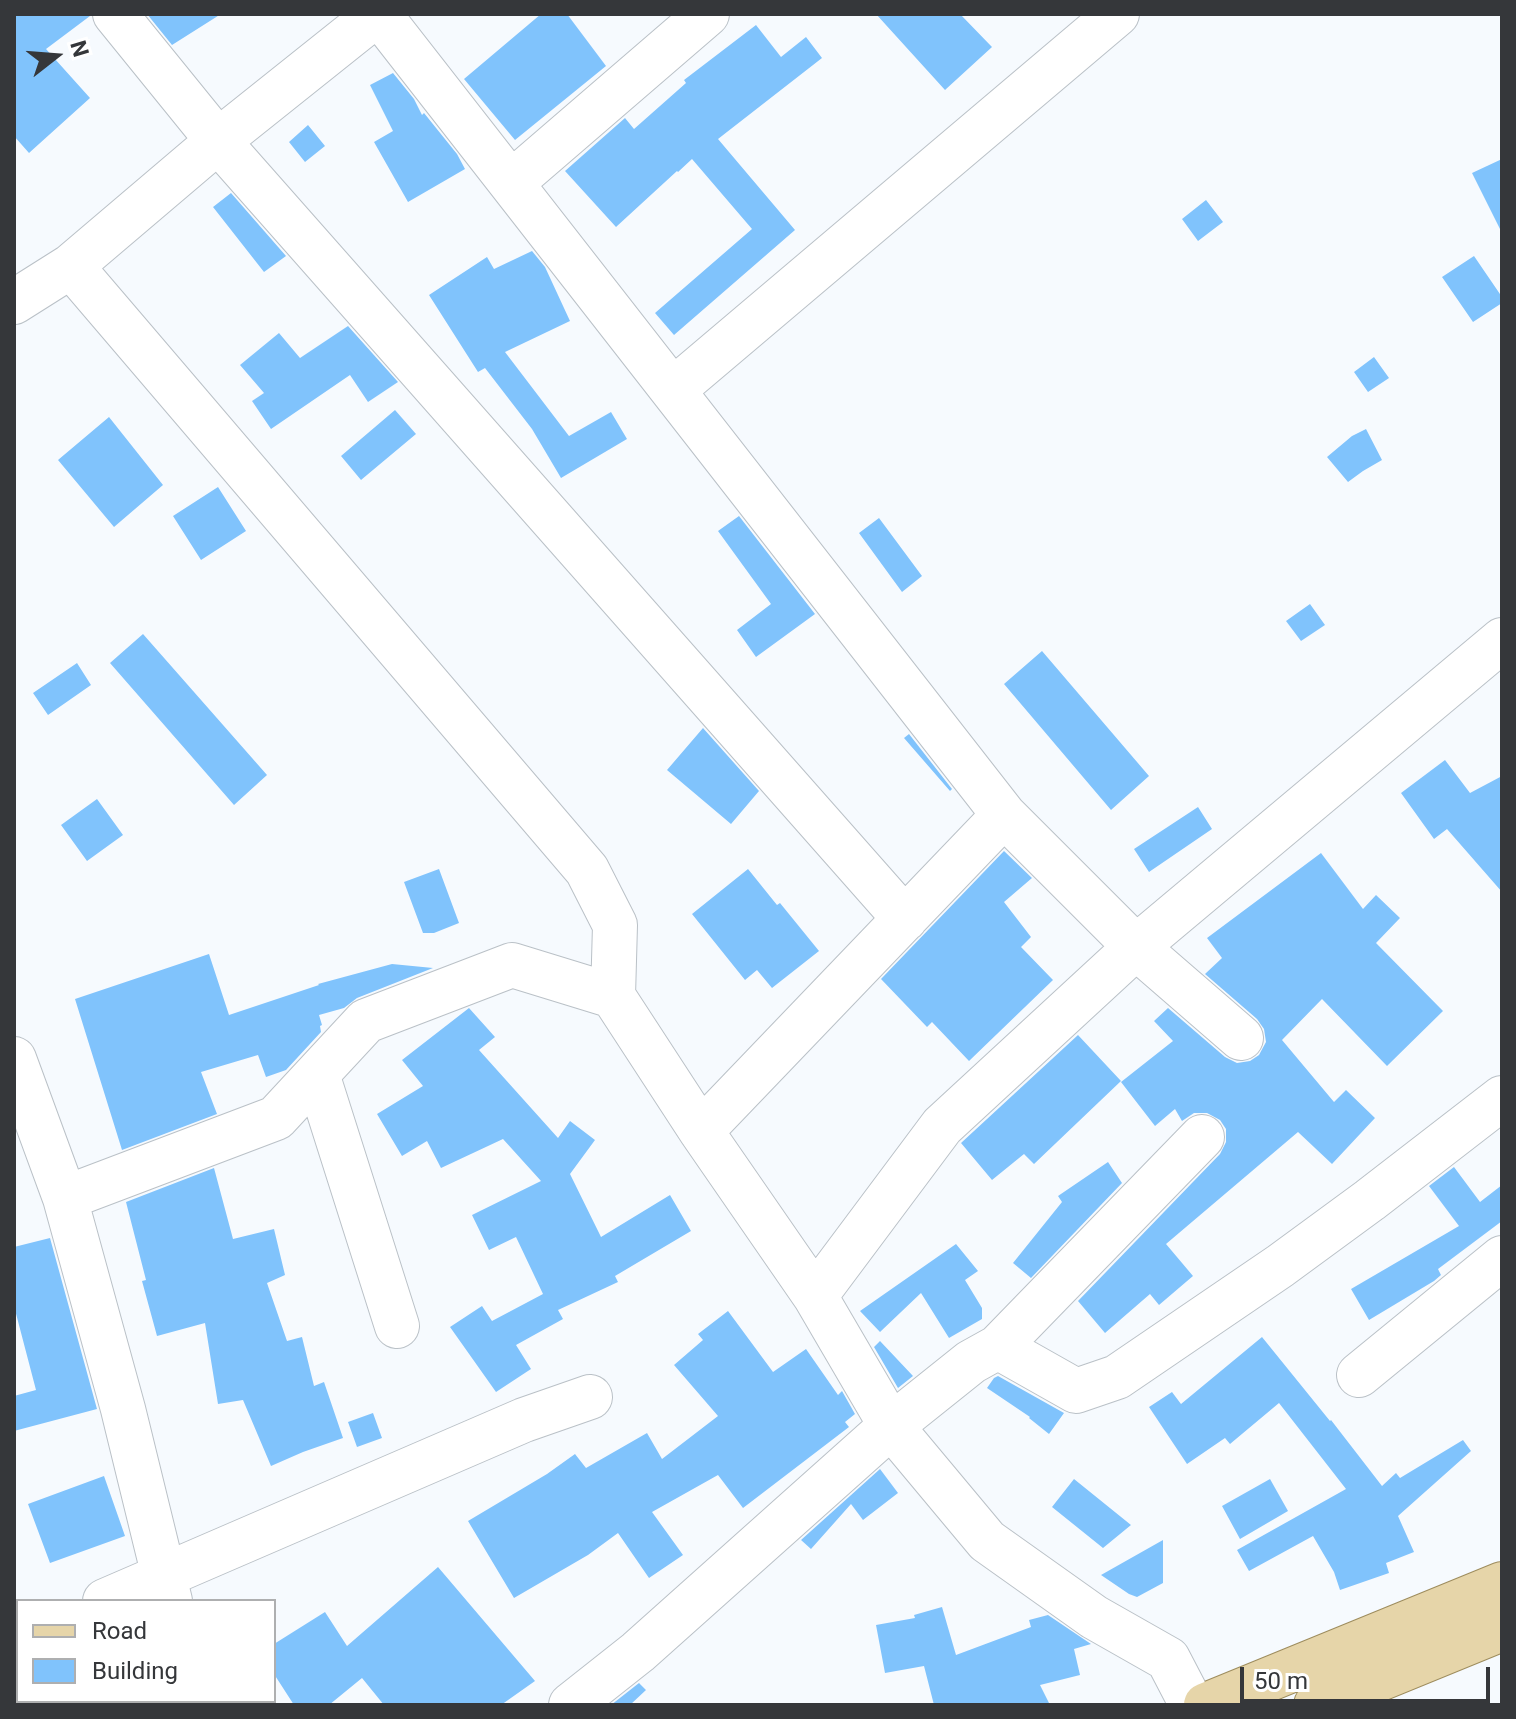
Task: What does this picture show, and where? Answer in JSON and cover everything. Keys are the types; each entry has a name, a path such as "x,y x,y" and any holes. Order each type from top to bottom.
{"main road":[{"path":"1206,1705 1502,1584"},
{"path":"1316,1705 1502,1629"}],"street":[{"path":"115,14 218,141 905,919"},
{"path":"14,302 71,266 218,141 378,14 1004,815 1136,947 1241,1038"},
{"path":"511,183 707,14"},
{"path":"673,390 1117,14"},
{"path":"71,266 587,870 615,925 613,996 701,1131 815,1296 891,1426 987,1541 1094,1617 1168,1659 1192,1705"},
{"path":"815,1296 942,1126 1136,947 1502,640"},
{"path":"701,1131 1004,815"},
{"path":"65,1198 276,1118 366,1021 512,965 613,996"},
{"path":"14,1059 65,1198 123,1409 167,1588"},
{"path":"317,1074 397,1326"},
{"path":"998,1347 1076,1391 1117,1377 1280,1266 1502,1098"},
{"path":"571,1705 638,1652 891,1426 971,1362 998,1347 1202,1137"},
{"path":"1359,1375 1502,1258"},
{"path":"115,1599 167,1588 524,1420 590,1397"}],"building":[{"path":"14,14 91,14 46,49 90,98 29,153 14,136"},
{"path":"147,14 221,14 172,45"},
{"path":"541,14 567,14 606,66 515,140 464,79"},
{"path":"876,14 960,14 992,47 945,90"},
{"path":"756,25 781,57 806,37 822,58 718,139 795,230 674,335 655,313 752,229 692,159 616,227 565,171 625,118 634,129 686,83 684,80"},
{"path":"393,73 414,99 422,115 424,113 457,154 465,169 408,202 374,142 393,131 370,85"},
{"path":"308,125 325,146 305,162 289,142"},
{"path":"1502,159 1502,233 1472,173"},
{"path":"231,193 286,256 264,272 213,207"},
{"path":"1206,200 1223,222 1198,241 1182,219"},
{"path":"532,251 545,267 570,321 505,352 569,436 611,412 627,439 561,478 532,429 485,368 478,372 429,295 487,257 494,269"},
{"path":"1474,256 1502,297 1502,303 1473,322 1442,277"},
{"path":"348,326 398,382 368,402 350,375 271,429 252,401 264,393 240,365 279,333 300,358"},
{"path":"1374,357 1389,378 1368,392 1354,372"},
{"path":"395,410 416,434 361,480 341,456"},
{"path":"109,417 163,485 114,527 58,460"},
{"path":"1366,429 1382,460 1348,482 1327,457 1352,436"},
{"path":"218,487 246,531 201,560 173,516"},
{"path":"739,516 815,614 756,657 737,630 771,604 718,531"},
{"path":"879,518 922,576 902,592 859,533"},
{"path":"1310,604 1325,625 1301,641 1286,621"},
{"path":"143,634 267,775 234,805 110,663"},
{"path":"1042,651 1149,776 1111,810 1004,684"},
{"path":"77,663 91,685 48,715 33,693"},
{"path":"703,728 759,791 731,824 667,770"},
{"path":"909,734 952,789 950,791 904,738"},
{"path":"1445,760 1470,793 1502,776 1502,892 1447,829 1434,839 1401,793"},
{"path":"97,799 123,835 87,861 61,825"},
{"path":"1198,807 1212,829 1149,872 1134,849"},
{"path":"1004,851 1032,878 1004,902 1031,937 1021,947 1053,980 969,1061 932,1022 927,1027 881,979"},
{"path":"1321,853 1363,909 1376,895 1400,918 1376,943 1443,1011 1387,1066 1322,999 1282,1040 1334,1102 1346,1090 1375,1118 1332,1164 1298,1132 1166,1244 1193,1276 1159,1305 1150,1294 1105,1333 1078,1301 1220,1154 1226,1142 1226,1129 1220,1120 1207,1113 1194,1113 1182,1121 1175,1109 1155,1126 1121,1082 1173,1041 1154,1021 1168,1008 1225,1057 1237,1063 1250,1061 1259,1055 1266,1042 1264,1029 1257,1019 1205,974 1222,958 1207,938"},
{"path":"439,869 459,923 434,933 423,933 404,882"},
{"path":"748,869 819,951 772,988 757,970 745,980 692,914"},
{"path":"209,954 229,1015 318,984 392,964 433,968 357,998 344,1008 319,1015 321,1032 286,1070 266,1077 258,1055 201,1072 217,1114 122,1150 75,999"},
{"path":"469,1008 495,1037 479,1050 558,1138 570,1121 595,1140 570,1174 601,1237 670,1195 691,1231 615,1276 618,1282 558,1310 563,1319 516,1345 531,1369 496,1392 450,1327 482,1306 492,1321 543,1294 516,1237 489,1250 472,1215 541,1181 503,1139 441,1168 427,1141 402,1156 377,1114 423,1086 402,1060"},
{"path":"1078,1035 1121,1081 1034,1164 1024,1154 992,1180 961,1143"},
{"path":"1108,1162 1122,1183 1031,1278 1013,1263 1062,1202 1058,1196"},
{"path":"1454,1167 1480,1202 1502,1185 1502,1221 1438,1269 1441,1275 1434,1281 1369,1320 1351,1289 1459,1226 1429,1186"},
{"path":"214,1168 233,1239 274,1229 285,1275 267,1283 287,1341 302,1337 314,1386 324,1382 343,1438 271,1466 243,1400 218,1404 205,1323 157,1336 126,1202"},
{"path":"50,1238 97,1409 14,1431 14,1396 36,1390 14,1306 14,1247"},
{"path":"956,1244 978,1271 965,1280 982,1308 982,1319 949,1338 921,1293 880,1332 860,1311"},
{"path":"728,1311 773,1372 806,1349 838,1395 842,1391 855,1414 845,1422 849,1427 743,1508 718,1475 652,1512 683,1555 649,1578 618,1533 588,1555 514,1598 468,1521 575,1454 586,1468 647,1433 662,1459 718,1416 674,1365 703,1340 698,1334"},
{"path":"1262,1337 1382,1486 1396,1473 1400,1478 1463,1440 1471,1451 1398,1516 1414,1552 1386,1563 1389,1573 1340,1590 1334,1572 1313,1536 1249,1571 1237,1550 1346,1489 1279,1403 1230,1444 1225,1438 1187,1464 1149,1407 1172,1392 1181,1404"},
{"path":"880,1341 913,1376 898,1388 874,1347"},
{"path":"998,1376 1064,1413 1049,1434 987,1388"},
{"path":"373,1413 382,1438 357,1447 348,1422"},
{"path":"880,1469 898,1493 863,1520 851,1504 811,1549 801,1540"},
{"path":"104,1476 125,1536 50,1563 28,1504"},
{"path":"1074,1479 1131,1525 1103,1548 1052,1507"},
{"path":"1270,1479 1288,1511 1240,1539 1222,1506"},
{"path":"1163,1540 1163,1583 1137,1597 1101,1575"},
{"path":"438,1567 535,1681 501,1705 384,1705 362,1678 329,1705 294,1705 276,1677 276,1643 325,1612 347,1646"},
{"path":"942,1607 956,1655 1031,1627 1029,1620 1048,1615 1091,1644 1074,1649 1080,1675 1040,1685 1050,1705 934,1705 924,1666 885,1673 876,1625 915,1618 914,1615"},
{"path":"639,1683 646,1690 630,1705 611,1705"}]}
